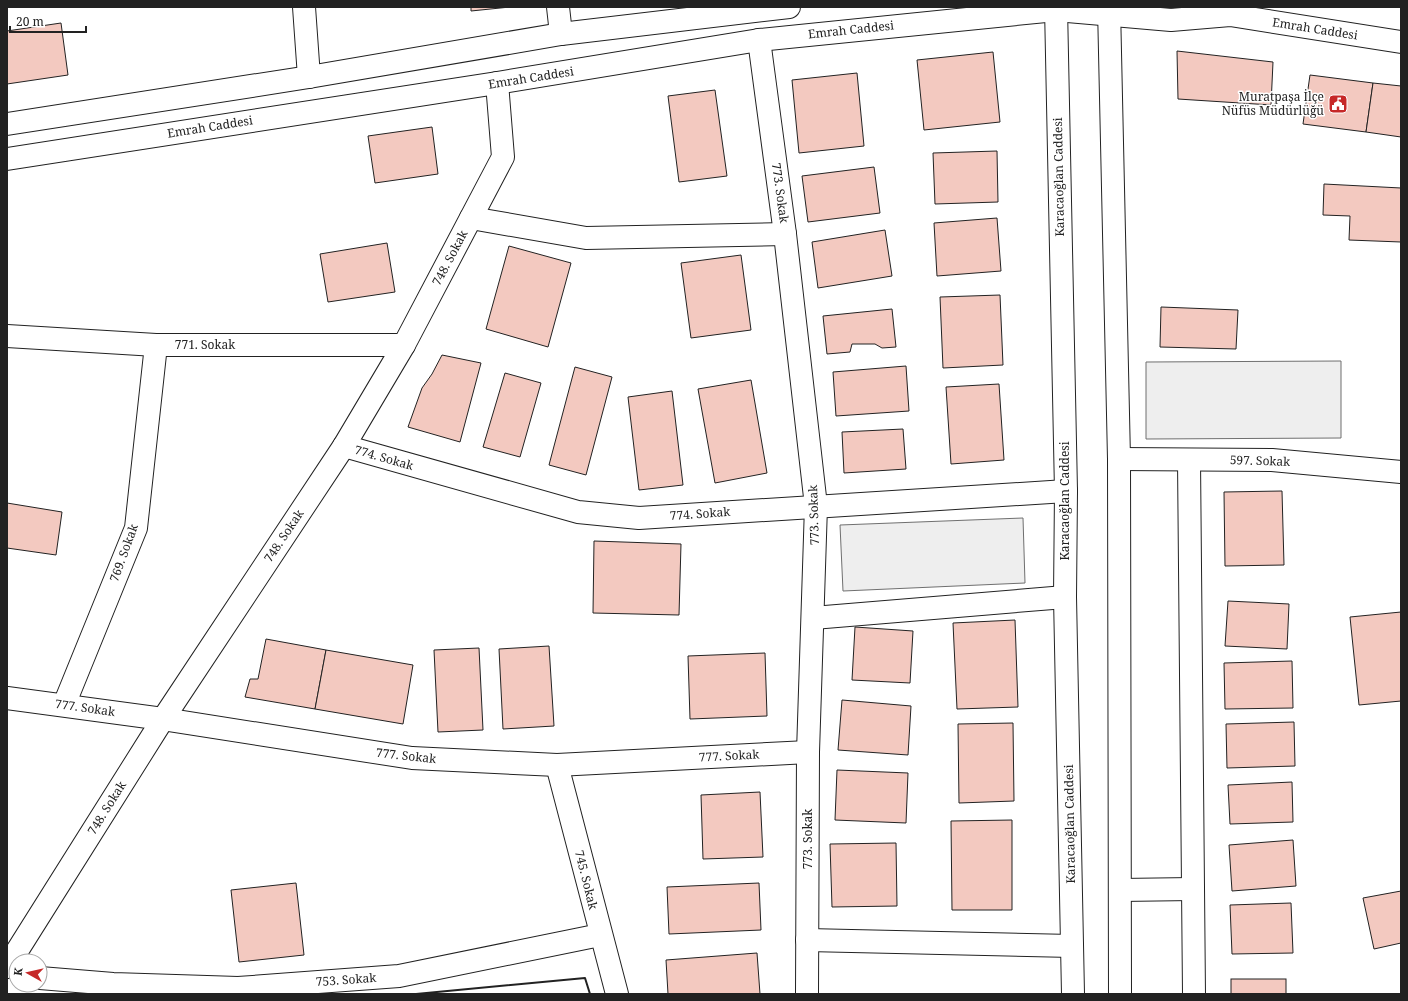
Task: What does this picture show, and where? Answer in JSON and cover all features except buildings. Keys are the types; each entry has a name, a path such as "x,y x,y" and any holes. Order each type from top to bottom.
{"street":[{"path":"304,7 309,78"},
{"path":"558,7 561,34"},
{"path":"7,124 309,78 561,34 789,7"},
{"name":"Emrah Caddesi","path":"7,159 497,83 760,40 1056,8 1109,10 1171,20 1221,11 1401,42"},
{"name":"Karacaoğlan Caddesi","path":"1056,8 1066,491 1065,597 1073,994"},
{"path":"1109,10 1119,459 1120,994"},
{"name":"773. Sokak","path":"760,40 785,234 816,506 814,618 808,752 807,994"},
{"name":"748. Sokak","path":"7,967 163,719 344,446 404,345 503,157 497,83"},
{"path":"471,218 586,238 785,234"},
{"name":"771. Sokak","path":"7,336 156,345 404,345"},
{"name":"769. Sokak","path":"64,705 136,528 156,345"},
{"name":"774. Sokak","path":"344,446 578,512 640,518 1066,491"},
{"name":"597. Sokak","path":"1119,459 1272,460 1401,472"},
{"path":"1189,460 1194,994"},
{"path":"814,618 1065,597"},
{"name":"777. Sokak","path":"7,698 163,719 412,758 557,765 808,752"},
{"name":"745. Sokak","path":"557,765 600,935 617,994"},
{"path":"1120,890 1193,889"},
{"name":"753. Sokak","path":"48,979 145,989 399,985 600,935"},
{"path":"808,940 1072,946"}],"shaded area":[{"path":"1341,361 1341,438 1146,439 1146,362"},
{"path":"1023,518 1025,583 843,591 840,525"}],"wall":[{"path":"416,994 585,978 590,994"}],"place":[{"name":"Muratpaşa İlçe Nüfüs Müdürlüğü","path":"1338,104"}]}
